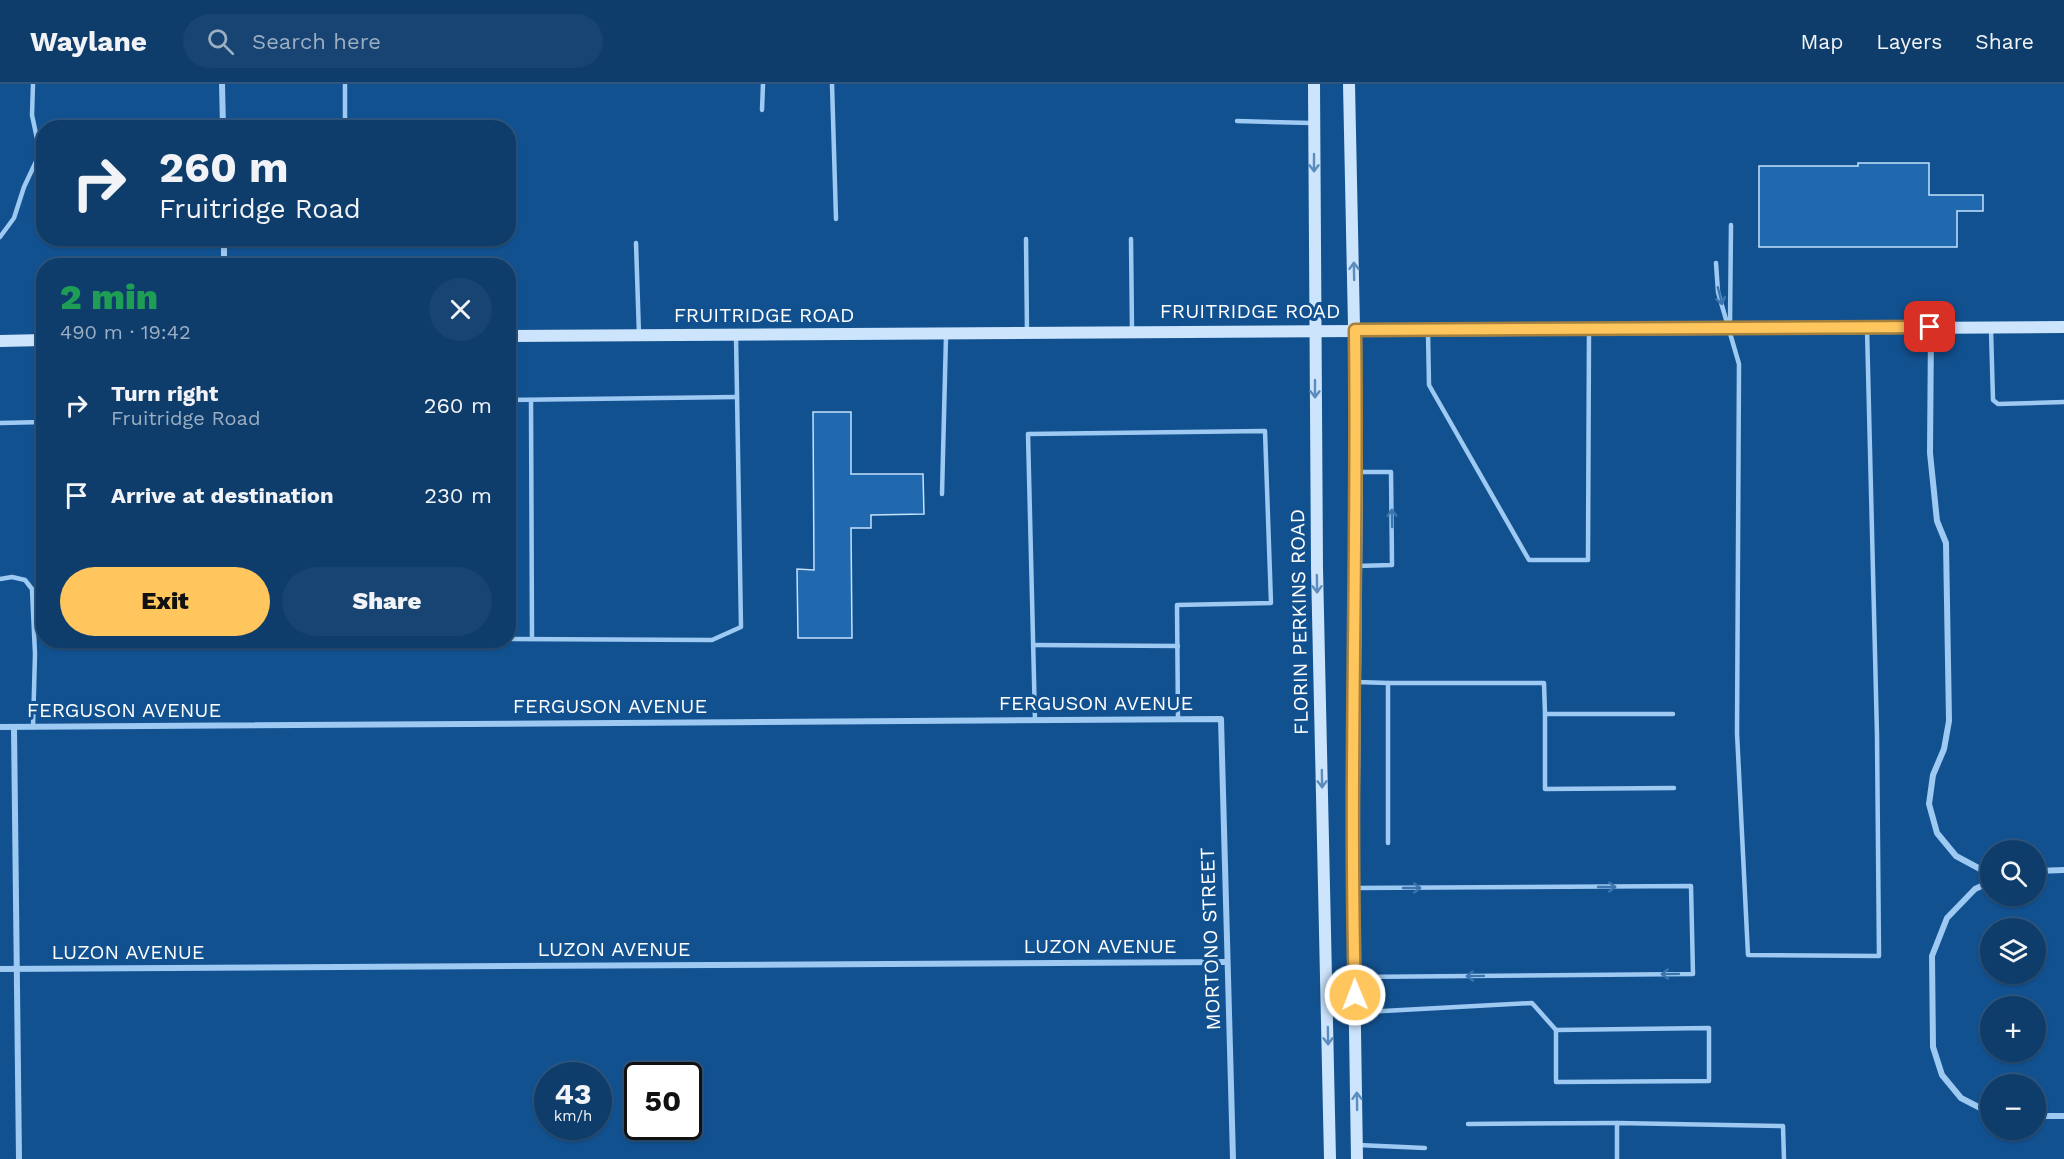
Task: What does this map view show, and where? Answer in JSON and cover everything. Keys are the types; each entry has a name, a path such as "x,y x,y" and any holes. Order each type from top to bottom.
{"main road":[{"name":"FLORIN PERKINS ROAD","path":"1314,84 1317,568 1330,1159"},
{"path":"1349,84 1357,472 1353,888 1357,1159"},
{"name":"FRUITRIDGE ROAD","path":"516,336 2064,327"},
{"path":"0,341 36,340"}],"street":[{"path":"222,84 223,120"},
{"path":"1930,327 1930,453 1937,520 1947,543 1949,721 1944,749 1933,775 1929,804 1937,833 1956,856 1980,869"},
{"name":"FERGUSON AVENUE","path":"0,727 1221,719"},
{"name":"MORTONO STREET","path":"1221,719 1233,1159"},
{"path":"14,727 19,1159"},
{"path":"2046,871 2064,870"},
{"path":"1980,887 1947,918 1932,956 1933,1047 1942,1075 1961,1098 1980,1108"},
{"name":"LUZON AVENUE","path":"0,969 1227,962"},
{"path":"2046,1116 2064,1116"}],"lane":[{"path":"33,84 32,115 36,130"},
{"path":"345,84 345,120"},
{"path":"762,84 762,110"},
{"path":"832,84 836,219"},
{"path":"1237,122 1314,123"},
{"path":"0,237 14,218 24,187 36,164"},
{"path":"1730,328 1731,225"},
{"path":"1026,239 1027,332"},
{"path":"1131,239 1132,331"},
{"path":"636,243 639,335"},
{"path":"1716,263 1718,292 1739,364 1737,733 1748,955 1880,956 1878,735 1867,328"},
{"path":"1991,327 1993,399 1998,404 2064,402"},
{"path":"1428,330 1429,385 1529,560 1588,560 1589,329"},
{"path":"942,494 946,333"},
{"path":"516,639 712,640 741,627 736,334"},
{"path":"516,400 737,397"},
{"path":"531,400 532,639"},
{"path":"0,423 36,422"},
{"path":"1035,720 1028,434 1265,431 1271,603 1177,605 1178,719"},
{"path":"1356,566 1392,565 1391,472 1357,472"},
{"path":"0,579 12,577 26,580 32,589 35,654 33,727"},
{"path":"1033,645 1178,646"},
{"path":"1355,682 1544,683 1545,789 1674,788"},
{"path":"1388,683 1388,843"},
{"path":"1545,714 1673,714"},
{"path":"1353,888 1691,886 1693,974 1354,977"},
{"path":"1328,1014 1532,1003 1556,1030 1556,1082 1709,1081 1709,1028 1556,1030"},
{"path":"1617,1123 1617,1159"},
{"path":"1468,1124 1783,1125 1784,1159"},
{"path":"1357,1145 1425,1148"}],"building":[{"path":"1858,163 1929,163 1929,195 1983,195 1983,211 1957,211 1957,247 1759,247 1759,166 1858,166"},
{"path":"813,412 851,412 851,474 923,474 924,514 871,515 871,528 851,528 852,638 798,638 797,569 814,570"}],"route":[{"path":"1355,995 1353,888 1357,472 1355,330 1930,327"}]}
